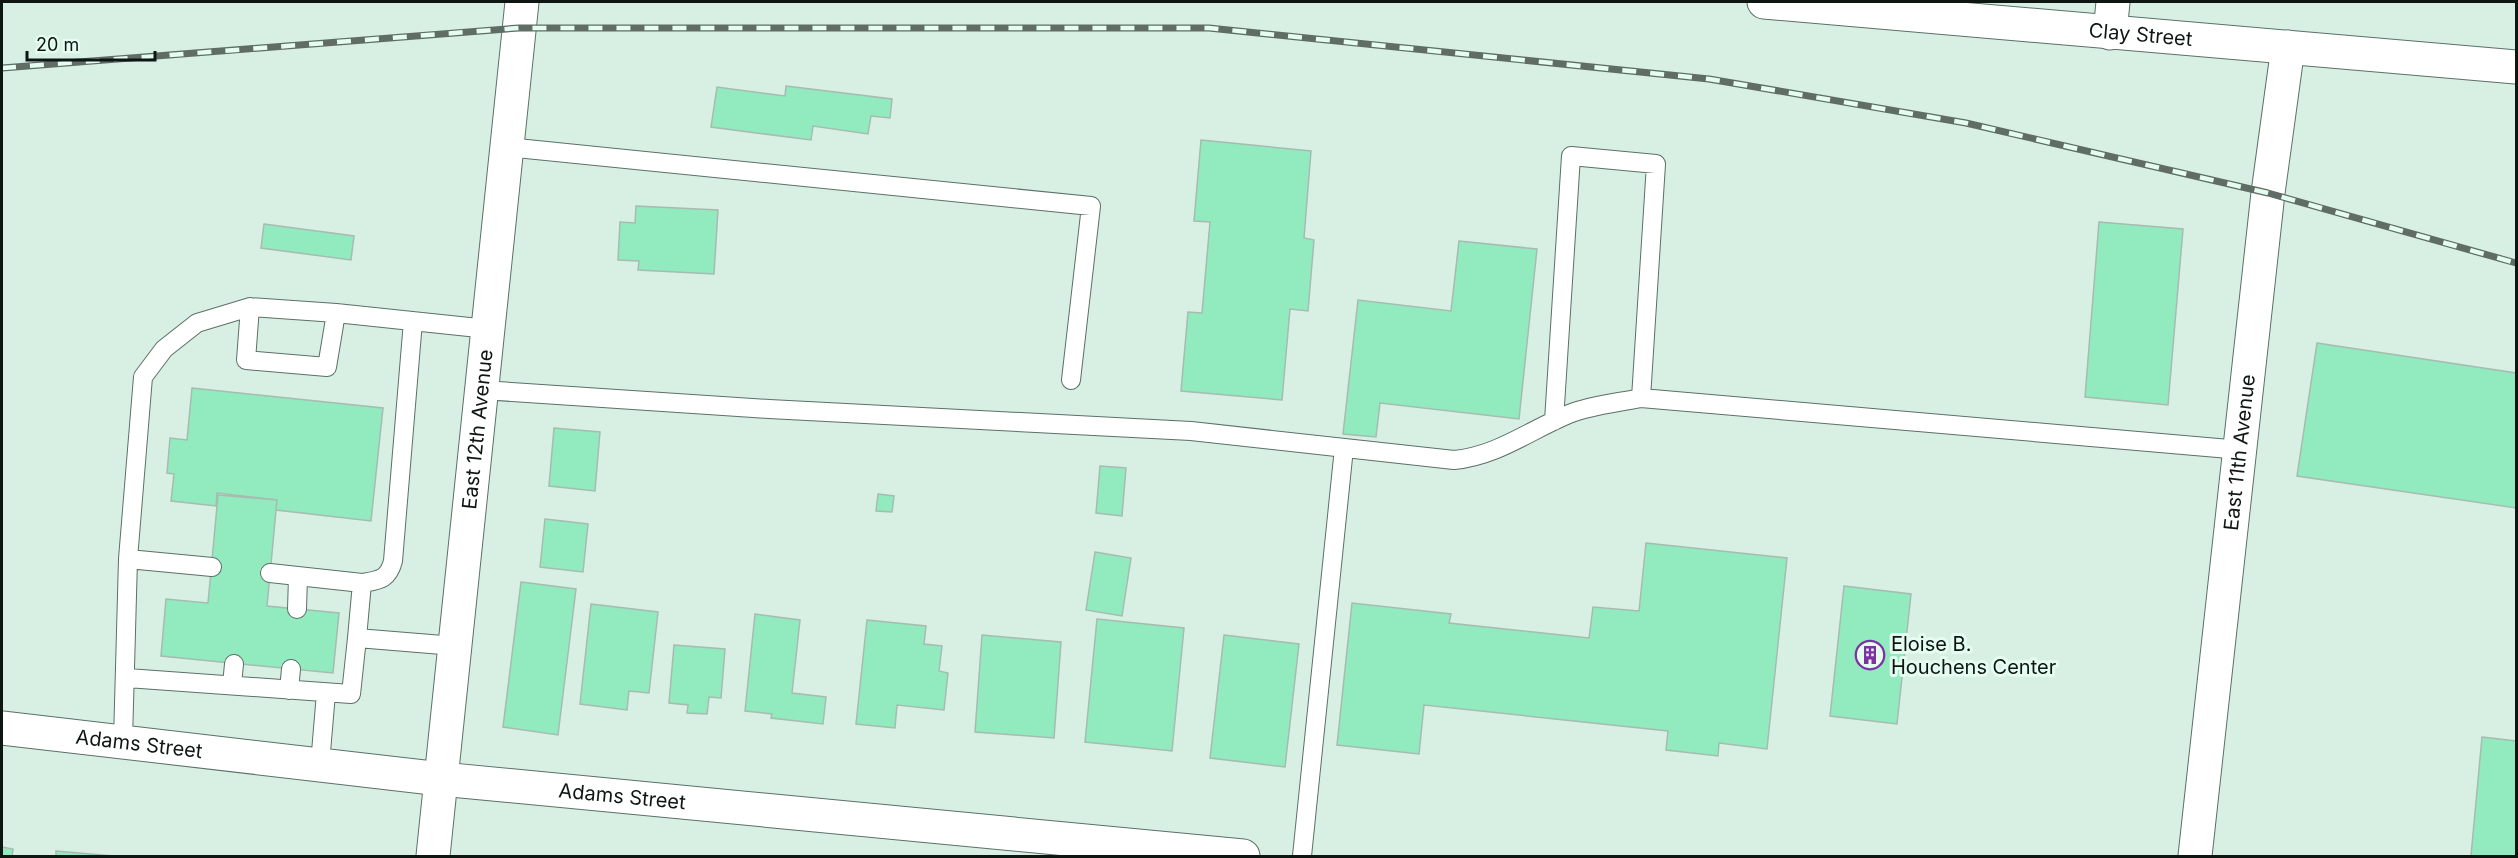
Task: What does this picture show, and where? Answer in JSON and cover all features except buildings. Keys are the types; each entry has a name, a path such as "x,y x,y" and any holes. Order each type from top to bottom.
{"street":[{"name":"East 12th Avenue","path":"433,856 522,2"},
{"name":"Clay Street","path":"1764,2 2111,17 2288,47 2517,67"},
{"name":"East 11th Avenue","path":"2195,856 2268,193 2288,47"},
{"name":"Adams Street","path":"2,728 123,740 441,779 1243,856"}],"lane":[{"path":"507,147 1091,206 1071,380"},
{"path":"1554,421 1571,156 1656,164 1641,399"},
{"path":"123,740 127,678 128,559 143,376 164,349 197,323 249,307 336,313 488,329"},
{"path":"249,307 246,360 327,367 336,313"},
{"path":"270,573 362,583 383,579 390,573 393,561 412,321"},
{"path":"482,390 769,409 1191,431 1454,460 1494,451 1590,406 1641,399 2241,450"},
{"path":"1302,856 1344,448"},
{"path":"128,559 212,567"},
{"path":"297,609 298,577"},
{"path":"127,678 351,694 362,583"},
{"path":"357,638 454,646"},
{"path":"232,685 234,664"},
{"path":"289,690 291,669"},
{"path":"320,764 326,693"}],"railway":[{"path":"2,68 519,28 1209,28 1709,79 1966,123 2268,193 2516,263"}],"place":[{"name":"Eloise B. Houchens Center","path":"1870,655"}]}
